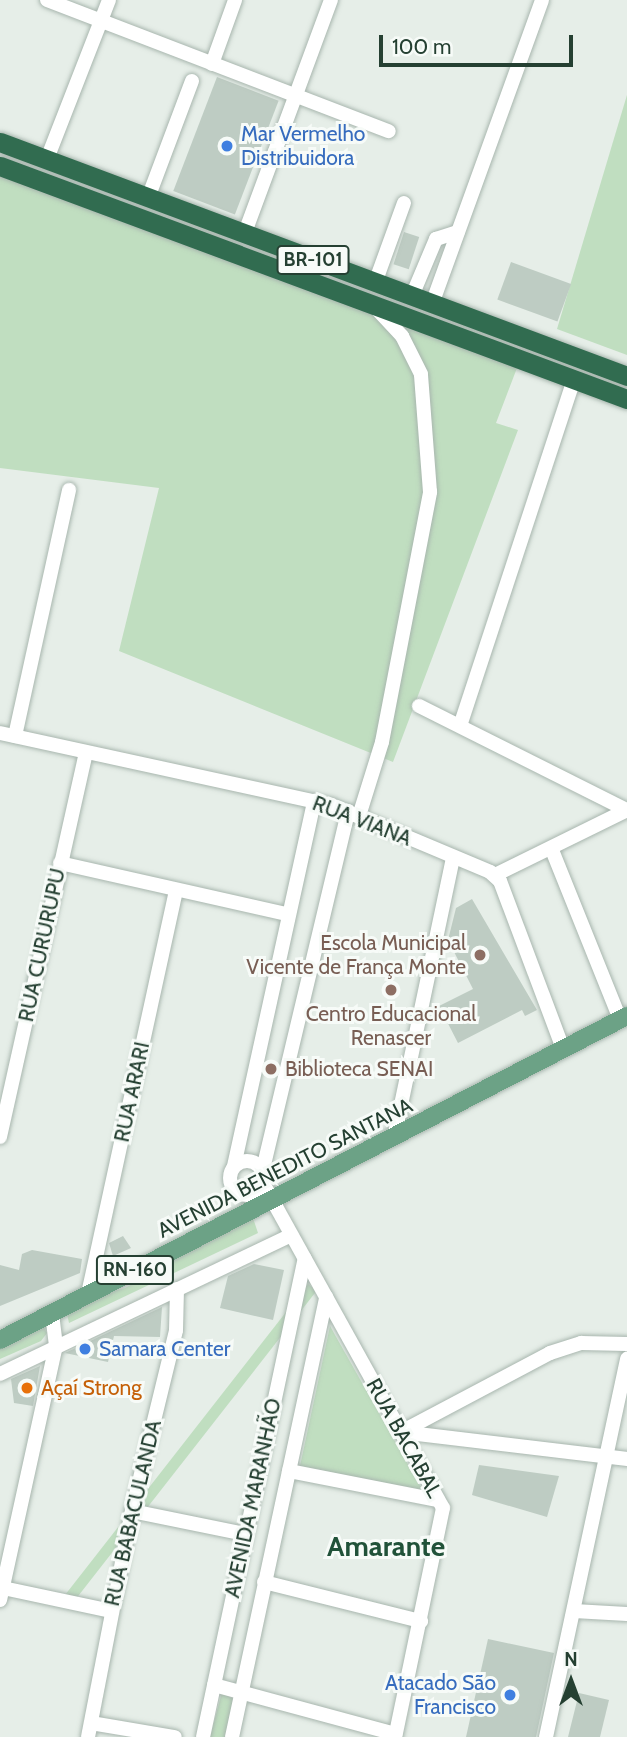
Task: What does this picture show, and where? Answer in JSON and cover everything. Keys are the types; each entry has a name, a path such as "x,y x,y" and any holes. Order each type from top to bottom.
{"highway":[{"name":"BR-101","path":"0,142 627,376"},
{"name":"BR-101","path":"0,166 627,399"}],"main road":[{"name":"AVENIDA BENEDITO SANTANA","path":"0,1340 233,1220 267,1193 394,1138 623,1018"}],"street":[{"path":"47,0 389,131"},
{"path":"47,159 109,0"},
{"path":"212,64 235,0"},
{"path":"244,235 331,0"},
{"path":"432,304 542,0"},
{"path":"148,198 192,81"},
{"path":"375,283 404,203"},
{"path":"412,296 436,239 458,232"},
{"path":"234,1190 247,1196 267,1193 263,1169 354,814 382,742 430,492 421,374 389,319 365,301"},
{"path":"461,723 574,380"},
{"path":"7,735 69,490"},
{"path":"419,706 461,723 627,810"},
{"name":"RUA VIANA","path":"7,735 314,801 354,814 495,875"},
{"name":"RUA CURURUPU","path":"1,1130 86,752"},
{"path":"233,1220 234,1166 314,801"},
{"path":"563,1049 495,875 552,850 627,810"},
{"path":"552,850 623,1018"},
{"path":"394,1138 453,858"},
{"path":"60,863 287,915"},
{"name":"RUA ARARI","path":"88,1294 176,890"},
{"path":"234,1166 249,1161 263,1169"},
{"name":"RUA BACABAL","path":"267,1193 289,1237 305,1259 401,1432 444,1517 395,1735"},
{"path":"0,1374 289,1237"},
{"name":"AVENIDA MARANHÃO","path":"203,1737 305,1259"},
{"name":"RUA BABACULANDA","path":"89,1730 132,1511 176,1330 177,1289"},
{"name":"AVENIDA MARANHÃO","path":"232,1737 326,1297"},
{"path":"52,1312 56,1346 1,1594 111,1611"},
{"path":"401,1432 550,1353 581,1343 627,1344"},
{"path":"546,1737 627,1359"},
{"path":"401,1432 627,1459"},
{"path":"289,1471 437,1500"},
{"path":"132,1511 245,1534"},
{"path":"264,1582 421,1620"},
{"path":"574,1612 627,1614"},
{"path":"214,1685 395,1735"},
{"path":"89,1730 175,1737"}],"green space":[{"path":"627,95 627,355 557,329"},
{"path":"0,176 517,368 496,423 518,430 393,762 119,651 159,488 0,468"},
{"path":"252,1215 258,1233 69,1323 67,1314 93,1296 125,1288"},
{"path":"308,1284 317,1291 69,1608 61,1601"},
{"path":"41,1322 47,1333 41,1341 0,1359 0,1343"},
{"path":"330,1326 423,1491 300,1466"},
{"path":"222,1692 233,1699 225,1737 210,1737"}],"building":[{"name":"Mar Vermelho Distribuidora","path":"217,77 279,101 235,215 173,191"},
{"path":"404,232 419,237 409,269 393,264"},
{"path":"511,262 571,284 557,321 497,300"},
{"path":"472,899 537,1010 525,1016 522,1010 458,1043 439,1006 473,989 448,940 456,908"},
{"path":"123,1236 131,1248 113,1256 109,1243"},
{"path":"32,1250 82,1259 80,1273 0,1306 0,1265 19,1270 22,1254"},
{"path":"254,1264 284,1270 273,1320 220,1308 228,1276"},
{"path":"162,1307 160,1337 114,1336 108,1362 65,1353"},
{"name":"Açaí Strong","path":"40,1366 33,1406 14,1403 11,1379"},
{"path":"479,1465 559,1476 547,1517 472,1495"},
{"name":"Atacado São Francisco","path":"488,1639 554,1653 536,1737 466,1737"},
{"path":"579,1693 609,1700 600,1737 568,1737"}],"place":[{"name":"Mar Vermelho Distribuidora","path":"227,146"},
{"name":"Escola Municipal Vicente de França Monte","path":"480,955"},
{"name":"Centro Educacional Renascer","path":"391,990"},
{"name":"Biblioteca SENAI","path":"271,1069"},
{"name":"Samara Center","path":"85,1349"},
{"name":"Açaí Strong","path":"27,1388"},
{"name":"Atacado São Francisco","path":"510,1695"}],"district":[{"name":"Amarante","path":"386,1546"}]}
